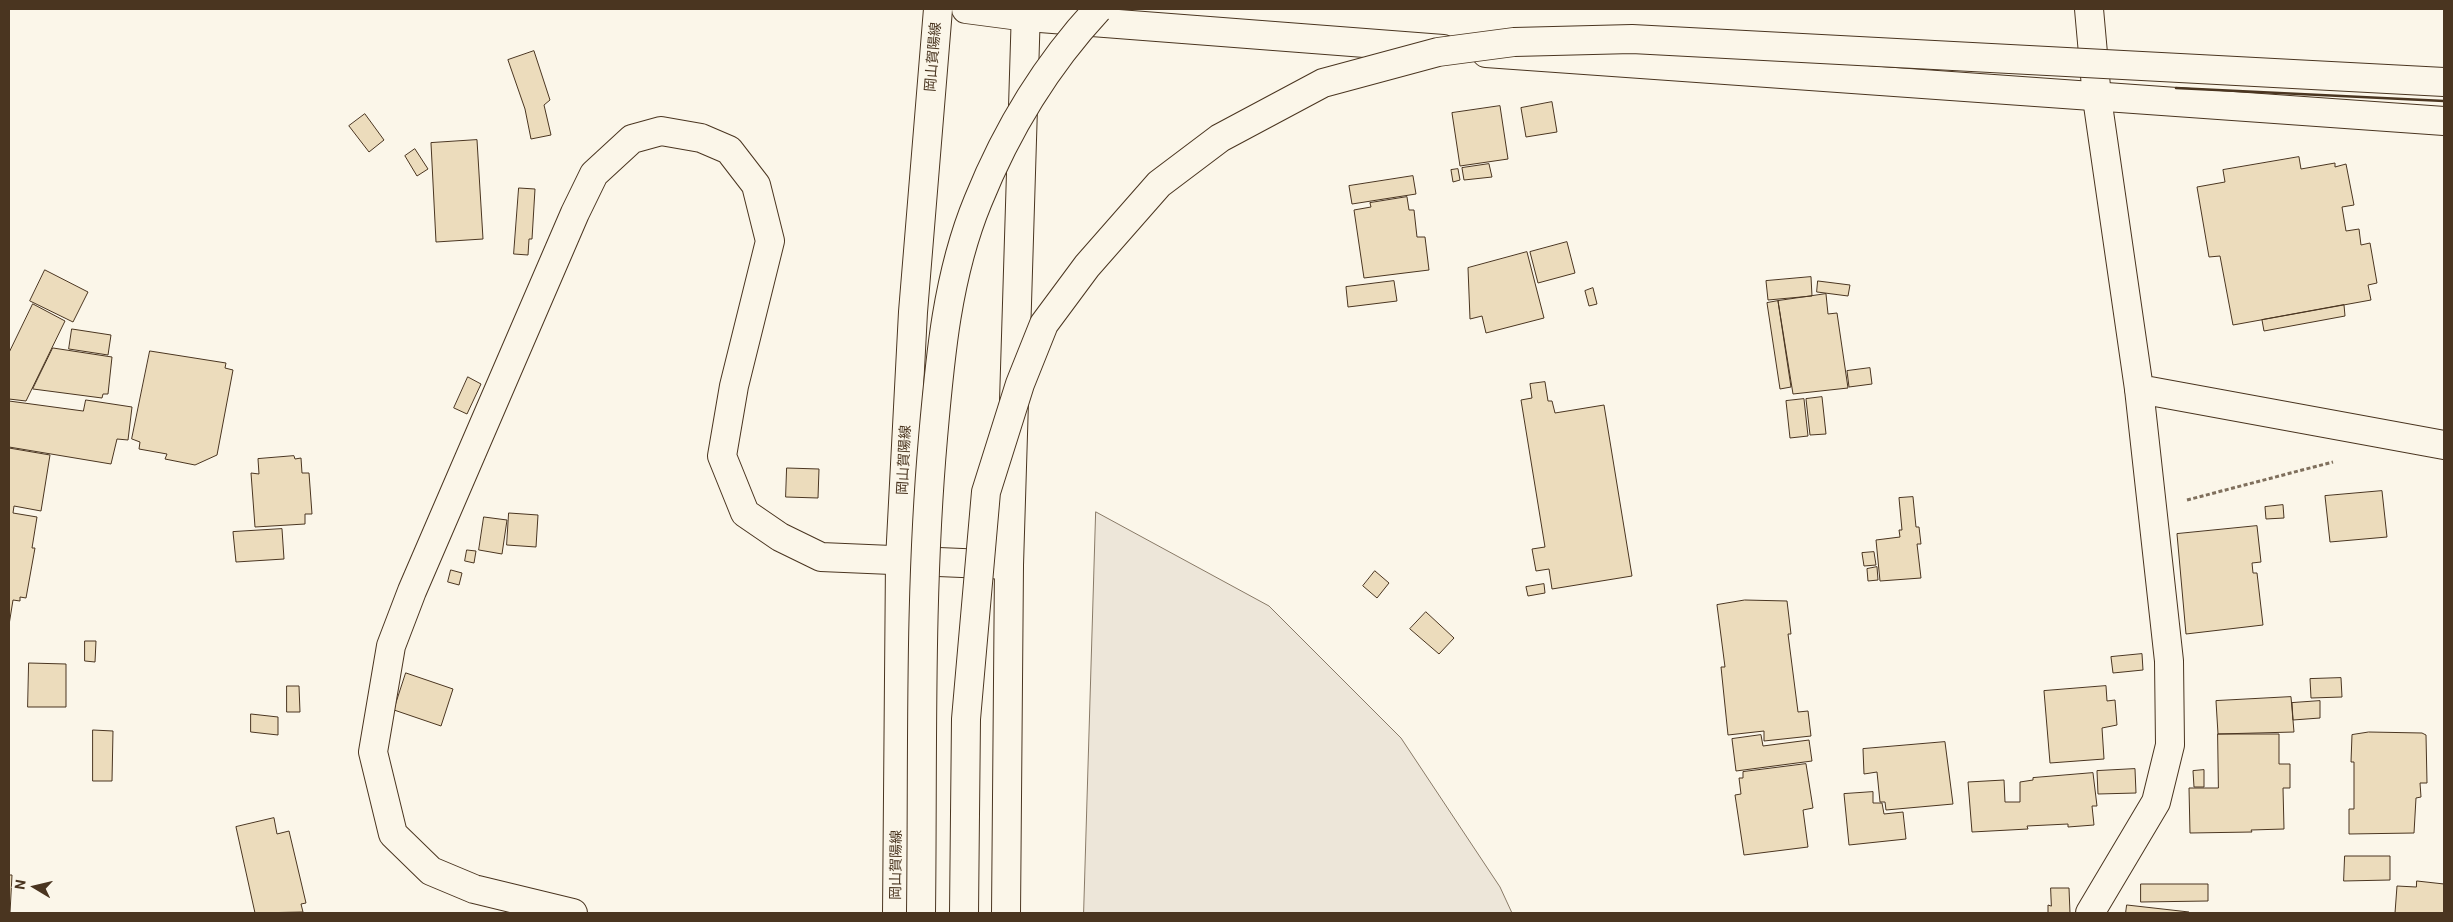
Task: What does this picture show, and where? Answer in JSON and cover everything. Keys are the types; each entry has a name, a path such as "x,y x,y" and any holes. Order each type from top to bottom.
{"main road":[{"name":"岡山賀陽線","path":"897,913 900,560 913,312 938,9"},
{"path":"966,9 2097,98 2444,121"},
{"path":"921,913 925,530 938,383 947,312 964,240 978,201 1015,121 1041,78 1075,34 1098,9"},
{"path":"2089,9 2097,98 2140,389 2169,660 2170,745 2156,802 2090,913"},
{"path":"1006,913 1009,565 1027,13"},
{"path":"964,913 966,719 986,492 1020,384 1044,324 1087,266 1159,184 1220,138 1323,83 1438,52 1514,42 1632,39 2444,82"},
{"path":"573,913 474,889 431,872 393,834 373,752 391,646 412,592 575,213 594,174 632,139 661,131 701,138 729,150 756,185 770,241 734,386 722,456 745,513 780,538 821,557 1009,565"},
{"path":"2140,389 2444,445"}],"path":[{"path":"2152,509 2335,462"}],"shaded area":[{"path":"1096,512 1269,606 1401,738 1500,887 1512,913 1084,913"}],"building":[{"path":"534,51 550,100 544,105 551,135 531,139 525,109 508,60"},
{"path":"1552,102 1557,132 1526,137 1521,108"},
{"path":"1500,106 1508,159 1460,166 1452,113"},
{"path":"365,114 384,140 369,152 349,126"},
{"path":"477,140 483,239 436,242 431,143"},
{"path":"415,149 428,169 417,176 405,156"},
{"path":"2299,157 2301,169 2335,163 2335,167 2346,164 2354,205 2342,207 2346,231 2359,229 2361,245 2370,243 2377,283 2368,285 2371,300 2233,325 2220,256 2209,257 2197,187 2225,182 2223,170"},
{"path":"1489,164 1492,177 1464,180 1462,168"},
{"path":"1458,169 1460,180 1453,182 1451,170"},
{"path":"1413,176 1416,194 1352,204 1349,186"},
{"path":"519,188 535,189 532,239 529,239 528,255 514,254"},
{"path":"1407,197 1409,210 1414,210 1417,237 1425,237 1429,270 1364,278 1354,210 1371,207 1370,203"},
{"path":"1567,242 1575,273 1538,283 1530,252"},
{"path":"1527,252 1544,318 1486,333 1482,316 1470,319 1468,268"},
{"path":"45,270 88,292 73,322 30,301"},
{"path":"1811,277 1812,296 1768,300 1766,281"},
{"path":"1394,281 1397,301 1348,307 1346,287"},
{"path":"1818,281 1850,285 1848,296 1817,292"},
{"path":"1593,288 1597,304 1589,306 1585,291"},
{"path":"1826,294 1828,314 1837,313 1848,388 1793,394 1778,301"},
{"path":"1778,301 1791,387 1780,389 1767,303"},
{"path":"33,304 65,321 26,401 9,399 9,353"},
{"path":"2344,305 2345,316 2264,331 2262,320"},
{"path":"72,329 111,335 108,355 69,349"},
{"path":"53,348 112,357 108,394 103,394 102,398 33,389"},
{"path":"150,351 226,363 225,368 233,370 217,455 195,465 165,459 167,454 139,449 140,442 132,439"},
{"path":"1870,368 1872,384 1849,387 1847,371"},
{"path":"468,377 481,384 467,414 454,408"},
{"path":"1545,382 1548,401 1552,401 1555,413 1604,405 1632,576 1552,589 1549,569 1536,571 1532,549 1545,547 1521,400 1532,398 1530,384"},
{"path":"1822,397 1826,434 1810,435 1806,399"},
{"path":"1804,399 1808,436 1790,438 1786,401"},
{"path":"86,400 132,407 128,440 117,439 111,464 9,447 9,401 83,411"},
{"path":"9,448 50,455 41,511 14,506 13,513 37,517 32,548 35,548 26,598 20,597 20,601 13,600 9,625"},
{"path":"294,456 295,459 301,458 302,473 309,473 312,514 305,514 305,524 255,527 251,473 259,474 258,459"},
{"path":"787,468 819,469 818,498 786,497"},
{"path":"2382,491 2387,537 2330,542 2325,496"},
{"path":"1913,497 1916,527 1919,527 1921,544 1917,544 1921,578 1880,581 1876,540 1900,537 1899,530 1902,530 1899,498"},
{"path":"2283,505 2284,518 2266,519 2265,507"},
{"path":"509,513 538,515 536,547 507,545"},
{"path":"484,517 507,520 502,554 479,550"},
{"path":"2257,526 2261,562 2252,563 2253,573 2257,573 2263,625 2186,634 2177,534"},
{"path":"282,529 284,559 236,562 233,532"},
{"path":"467,550 476,551 474,563 465,561"},
{"path":"1874,552 1876,565 1864,566 1862,553"},
{"path":"1877,567 1878,580 1868,581 1867,569"},
{"path":"451,570 462,573 459,585 448,582"},
{"path":"1375,571 1389,583 1377,598 1363,586"},
{"path":"1544,584 1545,593 1528,596 1526,587"},
{"path":"1745,600 1787,601 1791,634 1788,634 1798,712 1808,711 1811,736 1764,741 1764,731 1728,735 1721,667 1725,667 1717,605"},
{"path":"1426,612 1454,638 1439,654 1410,629"},
{"path":"85,641 96,641 95,662 85,661"},
{"path":"2142,654 2143,670 2113,673 2111,657"},
{"path":"29,663 66,664 66,707 28,707"},
{"path":"406,673 453,689 441,726 394,710"},
{"path":"2341,678 2342,697 2311,698 2310,679"},
{"path":"287,686 299,686 300,712 287,712"},
{"path":"2106,686 2107,701 2115,700 2117,725 2102,728 2104,759 2050,763 2044,691"},
{"path":"2291,697 2294,732 2218,734 2216,701"},
{"path":"2320,701 2320,718 2293,720 2292,703"},
{"path":"251,714 278,717 278,735 251,732"},
{"path":"93,730 113,731 112,781 93,781"},
{"path":"2369,732 2422,733 2426,735 2427,783 2420,783 2421,797 2416,798 2414,833 2349,834 2349,809 2354,809 2354,762 2351,762 2352,735"},
{"path":"2218,734 2279,734 2279,764 2290,764 2290,788 2283,788 2284,829 2251,830 2252,832 2190,833 2189,788 2218,788"},
{"path":"1761,735 1763,746 1809,740 1812,761 1736,771 1732,739"},
{"path":"1945,742 1953,804 1886,810 1885,802 1880,802 1877,772 1864,774 1863,749"},
{"path":"1806,764 1813,808 1803,810 1808,847 1744,855 1735,795 1741,794 1739,778 1743,778 1743,772"},
{"path":"2135,769 2136,793 2098,794 2097,771"},
{"path":"2204,770 2204,787 2194,787 2193,771"},
{"path":"2093,773 2097,806 2092,806 2094,825 2068,827 2068,824 2027,826 2028,829 1972,832 1968,782 2004,780 2005,802 2020,802 2020,782 2033,780 2033,778"},
{"path":"1873,792 1873,803 1882,803 1884,814 1903,812 1906,839 1849,845 1844,794"},
{"path":"274,818 277,834 289,831 306,903 301,904 303,912 255,913 236,827"},
{"path":"2345,856 2390,856 2390,880 2344,881"},
{"path":"9,875 12,875 10,913 9,913"},
{"path":"2417,881 2444,884 2444,913 2395,913 2397,886 2416,887"},
{"path":"2141,884 2208,884 2208,901 2141,902"},
{"path":"2051,888 2069,888 2070,913 2048,913 2048,905 2051,906"},
{"path":"2127,905 2189,912 2189,913 2126,913"}],"wall":[{"path":"2176,88 2444,101"}]}
